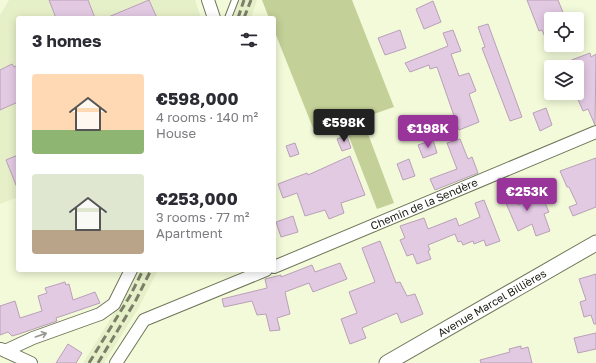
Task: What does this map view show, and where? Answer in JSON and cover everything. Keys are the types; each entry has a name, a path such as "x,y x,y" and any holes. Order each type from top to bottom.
{"street":[{"path":"208,0 213,16"},
{"name":"Chemin de la Sendère","path":"276,266 596,132"},
{"name":"Avenue Marcel Billières","path":"387,363 596,243"},
{"path":"2,350 100,314 114,304 130,272"},
{"path":"116,363 144,320 261,272"},
{"path":"2,350 31,363"}],"lane":[{"path":"229,16 235,0"}],"shaded area":[{"path":"9,0 195,0 200,16 16,16 16,198 0,204 0,15"},
{"path":"239,0 257,0 252,16 234,16"},
{"path":"262,0 352,0 394,107 362,118 394,203 377,209 342,119 313,128 276,35 276,16 268,16"},
{"path":"136,272 157,272 138,309 104,363 83,363 121,302"}],"building":[{"path":"49,0 88,0 94,16 55,16"},
{"path":"149,0 156,16 111,16"},
{"path":"527,0 558,0 563,12 544,12 544,35 542,30 539,31"},
{"path":"433,1 441,22 424,29 416,9"},
{"path":"488,24 522,117 510,121 482,48 485,47 478,27"},
{"path":"400,30 406,48 385,55 378,38"},
{"path":"453,30 461,51 451,54 459,76 469,73 476,91 469,94 479,122 459,130 437,67 430,69 429,65 410,72 405,63 448,46 443,33"},
{"path":"590,53 591,57 596,54 595,125 588,109 583,111 578,100 584,100 584,60 572,60"},
{"path":"12,64 14,67 16,66 16,103 0,110 0,70"},
{"path":"546,108 552,125 540,131 533,113"},
{"path":"347,136 351,148 342,151 337,139"},
{"path":"460,139 468,159 472,157 478,173 435,190 430,179 457,169 447,143"},
{"path":"433,140 437,153 423,158 418,145"},
{"path":"295,143 299,154 290,157 286,146"},
{"path":"16,156 16,185 6,160"},
{"path":"350,156 365,195 341,203 344,213 329,219 325,210 305,216 297,193 283,198 278,184 307,173 308,175"},
{"path":"596,158 596,207 573,216 569,207 577,204 560,171"},
{"path":"409,159 415,176 403,180 397,164"},
{"path":"509,183 518,205 542,196 549,212 544,214 550,231 536,236 532,224 518,231 499,187"},
{"path":"484,200 500,241 486,246 484,240 474,244 473,241 463,245 461,241 458,242 455,234 428,245 430,250 428,251 431,259 417,264 413,254 407,256 400,240 405,238 400,226 424,218 428,229 456,218 459,226 480,217 475,203"},
{"path":"293,216 298,232 281,237 276,222"},
{"path":"380,241 396,283 400,282 407,296 415,294 423,314 401,323 397,313 362,328 366,338 350,344 341,319 357,313 349,292 375,282 362,248"},
{"path":"340,263 347,279 313,292 309,283 285,292 290,314 277,318 280,330 270,331 266,314 257,315 252,301 224,307 222,299 267,288 265,279 281,275 281,277 312,265 315,272"},
{"path":"596,274 596,324 594,324 591,315 584,317 580,302 586,300 579,279"},
{"path":"65,282 66,285 69,284 73,300 95,292 100,303 56,318 57,321 19,334 12,336 8,332 0,335 0,306 15,301 20,318 42,311 38,296 47,293 45,288"},
{"path":"596,333 596,349 578,353 574,338"},
{"path":"68,344 82,353 76,363 56,363"},
{"path":"521,346 521,349 528,347 532,363 481,363 480,360 510,352 509,349"}],"railway":[{"path":"239,16 244,0"},
{"path":"245,16 251,0"},
{"path":"89,363 130,296 142,272"},
{"path":"98,363 136,300 150,272"}]}
